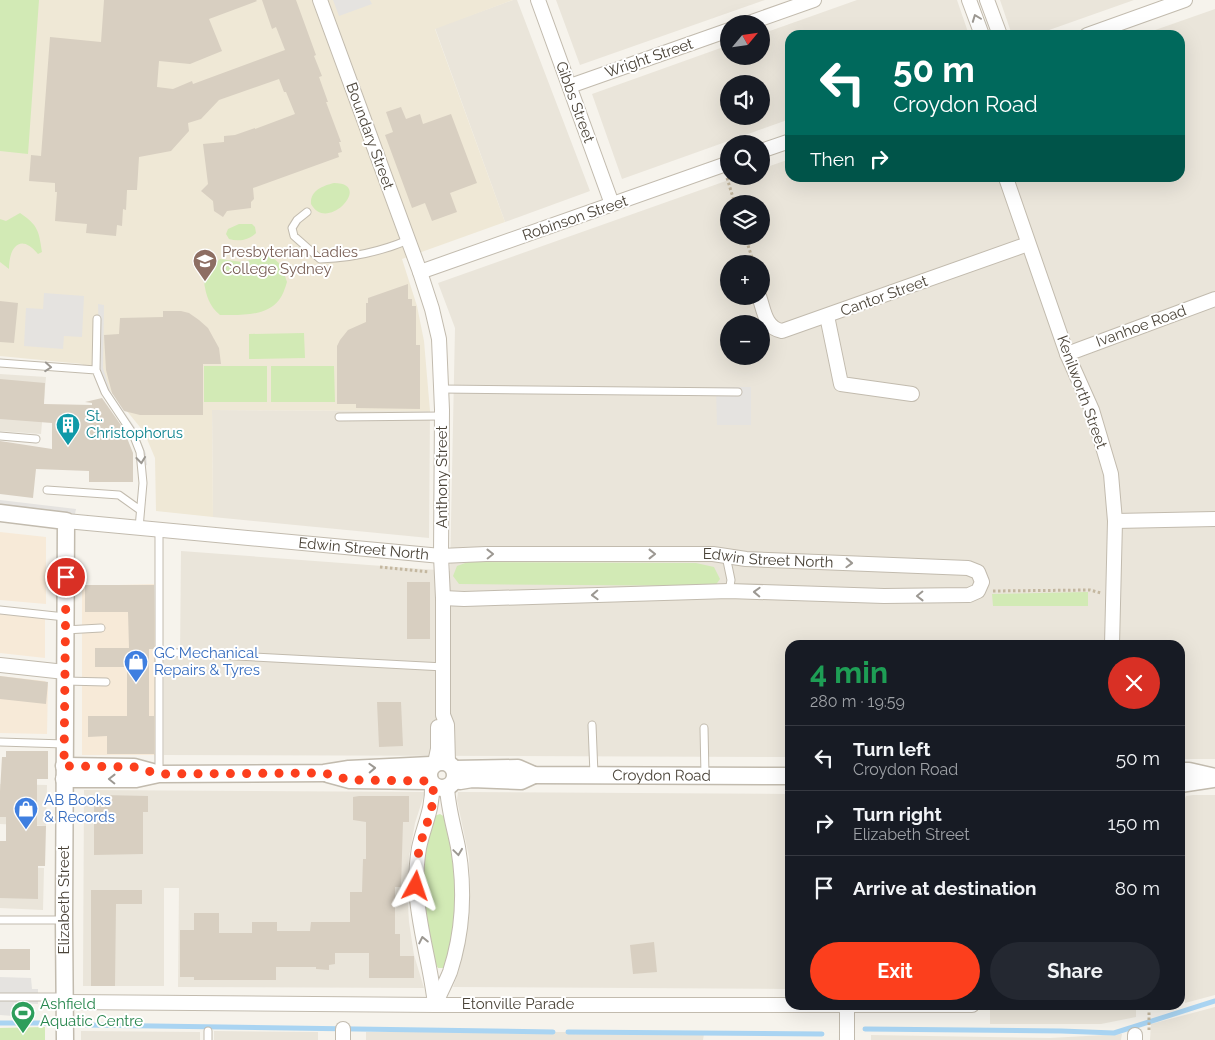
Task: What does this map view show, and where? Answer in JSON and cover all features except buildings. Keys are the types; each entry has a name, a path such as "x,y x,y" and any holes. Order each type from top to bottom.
{"street":[{"name":"Boundary Street","path":"320,0 420,272"},
{"name":"Gibbs Street","path":"538,0 612,204"},
{"path":"770,16 814,0"},
{"path":"969,0 980,30"},
{"path":"987,0 998,30"},
{"path":"1101,30 1185,0"},
{"name":"Wright Street","path":"570,86 720,33"},
{"path":"770,148 785,143"},
{"name":"Robinson Street","path":"420,272 720,166"},
{"name":"Kenilworth Street","path":"1007,182 1067,354 1092,410 1111,474 1115,522 1112,640"},
{"name":"Cantor Street","path":"762,305 768,323 775,330 782,332 1028,244"},
{"name":"Anthony Street","path":"420,272 439,339 442,416 441,556 444,667 443,715 438,725 438,748 448,808 439,812 419,849 416,886 435,1005"},
{"name":"Ivanhoe Road","path":"1067,354 1215,299"},
{"path":"827,316 841,384 912,394"},
{"name":"Edwin Street North","path":"0,513 66,521 441,556 712,554 746,559 968,568 978,572 981,577 981,587 978,592"},
{"path":"1115,522 1215,519"},
{"name":"Elizabeth Street","path":"65,1040 64,773 66,521"},
{"path":"443,598 464,599 729,591 884,596 968,595 978,592"},
{"path":"0,665 65,677"},
{"name":"Croydon Road","path":"64,773 134,767 159,774 324,773 350,780 518,768 534,775 785,776"},
{"path":"1185,771 1215,778"},
{"name":"Anthony Street","path":"435,1005 449,972 461,920 462,878 439,812 433,801 441,774"},
{"path":"1185,783 1215,778"},
{"name":"Etonville Parade","path":"65,1000 435,1005 785,1006"},
{"path":"846,1040 847,1010"}],"lane":[{"path":"307,212 297,220 292,228 294,236 320,259 340,258 382,251 408,240"},
{"path":"97,319 96,370 104,392 133,434 140,452 143,483 139,528"},
{"path":"0,363 96,370"},
{"path":"441,389 738,392"},
{"path":"339,417 442,416"},
{"path":"0,436 36,439"},
{"path":"47,490 119,495 140,510"},
{"path":"159,530 159,774"},
{"path":"726,556 731,580 729,591"},
{"path":"0,610 101,628"},
{"path":"160,652 433,668 444,667"},
{"path":"65,677 106,682"},
{"path":"592,725 594,775"},
{"path":"704,728 705,776"},
{"path":"0,742 65,744"},
{"path":"0,920 64,920"},
{"path":"431,974 438,978 445,976 449,972"},
{"path":"0,997 65,1000"},
{"path":"208,1031 208,1040"}],"path":[{"path":"375,566 434,572"},
{"path":"978,592 1090,590 1113,597"},
{"path":"1140,1035 1149,1010"}],"shaded area":[{"name":"Presbyterian Ladies College Sydney","path":"0,0 513,0 435,29 505,222 402,259 417,306 424,341 430,411 212,410 213,517 156,511 155,458 144,432 104,383 82,364 0,356"},
{"path":"333,0 370,0 372,4 339,16"},
{"path":"517,0 590,191 505,222 435,28"},
{"path":"556,0 765,0 720,15 580,65"},
{"path":"857,0 957,0 967,30 785,30 785,121 745,135 720,135 720,144 622,179 592,94 720,48 720,65 770,65 770,31"},
{"path":"1000,0 1134,0 1049,30 1010,30"},
{"path":"1215,9 1215,759 1185,759 1185,640 785,640 785,757 164,755 164,658 180,658 181,551 450,571 455,328 438,283 720,183 720,185 770,185 770,166 785,161 785,182 1185,182 1185,30 1155,30"},
{"path":"44,293 84,296 82,337 64,336 63,349 24,346 26,308 43,309"},
{"path":"98,304 104,305 103,368 111,393 136,429 146,454 147,465 143,466 141,453 107,395 100,370"},
{"path":"0,374 46,377 41,434 0,431"},
{"path":"716,387 751,387 751,425 717,425"},
{"path":"212,410 430,411 429,538 213,517"},
{"path":"0,500 76,509 75,514 0,506"},
{"path":"0,532 46,537 46,604 0,600"},
{"path":"154,584 157,698 156,755 82,755 82,586"},
{"path":"0,614 45,619 45,658 0,653"},
{"path":"0,676 45,681 48,685 47,734 0,733"},
{"path":"0,784 47,785 46,826 0,824"},
{"path":"84,790 425,792 415,823 409,857 407,888 409,922 414,955 424,988 178,987 179,888 164,888 164,986 83,986"},
{"path":"458,792 785,794 785,989 453,987 458,973 468,923 470,889 469,857 457,800"},
{"path":"1215,795 1215,995 1185,1003 1185,798 1186,796"},
{"path":"0,866 44,868 43,910 0,908"},
{"path":"0,977 31,978 32,989 38,989 38,1004 14,1003 13,1016 0,1015"},
{"path":"1215,1007 1215,1040 1150,1040 1151,1024"},
{"path":"990,1010 1136,1010 1136,1017 1101,1024 990,1024"},
{"path":"81,1031 200,1032 200,1040 81,1040"},
{"path":"214,1031 318,1032 318,1040 214,1040"},
{"path":"366,1032 704,1034 703,1040 366,1040"},
{"path":"1122,1034 1121,1040 871,1040 871,1035 1050,1038"}],"green space":[{"path":"0,0 39,0 28,154 0,151"},
{"path":"334,183 345,185 350,190 349,198 336,211 318,212 311,204 312,196 321,188"},
{"path":"20,213 31,221 37,229 42,252 38,254 26,244 21,243 17,245 11,254 9,269 0,262 0,219 6,221"},
{"path":"239,224 252,224 255,227 256,233 244,240 229,239 226,234 228,229"},
{"path":"270,255 281,265 287,282 283,294 274,306 252,314 220,315 213,308 209,300 204,282 212,266 220,259 242,262"},
{"path":"304,333 305,358 249,359 249,334"},
{"path":"204,366 267,366 267,402 204,402"},
{"path":"271,366 334,366 335,402 271,402"},
{"path":"468,562 696,563 714,567 720,579 715,586 459,584 453,576 457,566"},
{"path":"1088,592 1088,606 993,606 992,594"},
{"path":"440,814 445,817 456,865 456,918 451,949 444,968 438,968 435,963 424,916 424,859 434,816"},
{"name":"Ashfield Aquatic Centre","path":"45,1027 45,1040 0,1040 0,1028"}],"waterway":[{"path":"865,1029 1114,1033 1215,1001"},
{"path":"0,1023 45,1023"},
{"path":"86,1025 553,1032"},
{"path":"568,1032 822,1034"}],"place":[{"name":"Presbyterian Ladies College Sydney","path":"205,282"},
{"name":"St. Christophorus","path":"68,446"},
{"name":"GC Mechanical Repairs & Tyres","path":"136,683"},
{"name":"AB Books & Records","path":"26,830"},
{"name":"Ashfield Aquatic Centre","path":"23,1034"}],"route":[{"path":"66,577 64,766 134,767 159,774 324,773 350,780 430,781 432,784 433,801 419,849 416,886"}]}
